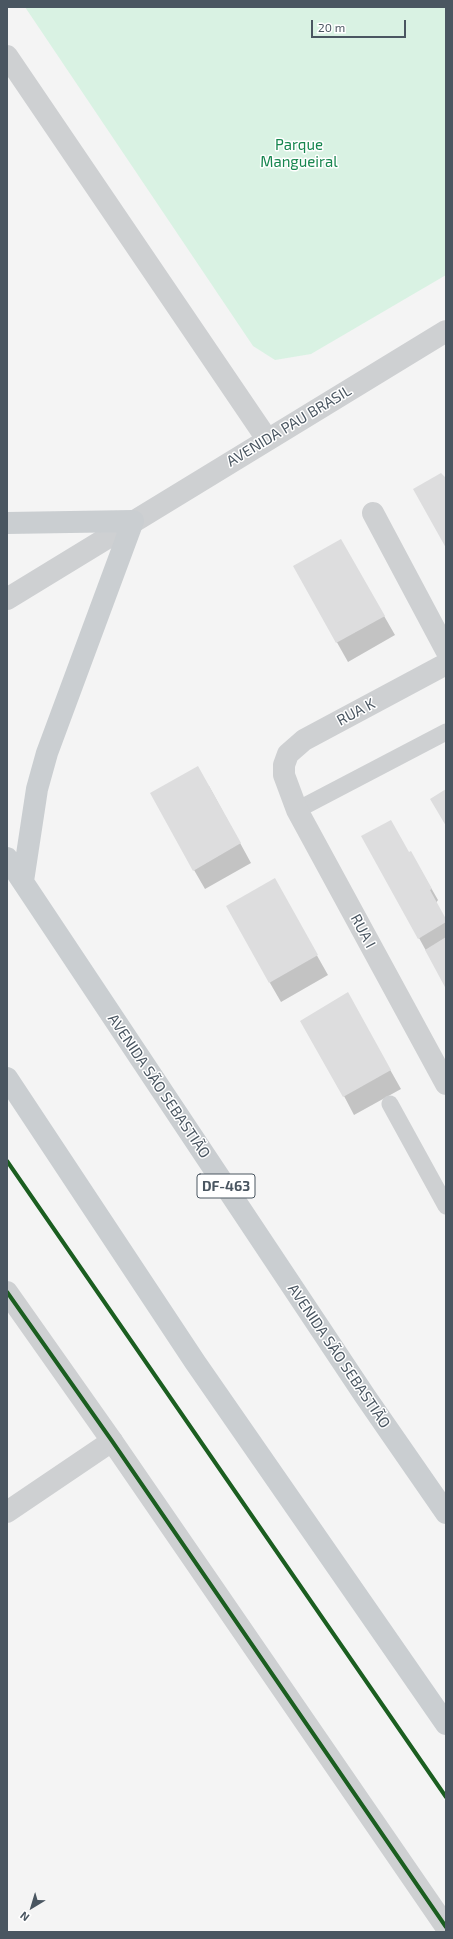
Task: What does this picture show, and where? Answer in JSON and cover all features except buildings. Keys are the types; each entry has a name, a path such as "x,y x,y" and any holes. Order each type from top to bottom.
{"main road":[{"path":"7,522 133,521 47,753 37,789 23,881"},
{"name":"AVENIDA SÃO SEBASTIÃO","path":"7,858 366,1396 446,1513"},
{"path":"7,1078 195,1362 446,1724"}],"street":[{"path":"7,56 266,439"},
{"name":"AVENIDA PAU BRASIL","path":"7,599 266,439 446,331"},
{"path":"373,513 446,650"},
{"name":"RUA K","path":"284,775 284,765 288,754 304,740 446,664"},
{"name":"RUA I","path":"284,775 297,810 446,1084"},
{"path":"7,1292 112,1441 446,1927"},
{"path":"7,1512 112,1441"}],"lane":[{"path":"297,810 446,732"},
{"path":"390,1104 446,1206"}],"green space":[{"name":"Parque Mangueiral","path":"25,7 446,7 446,275 311,354 275,360 253,346"}],"cycle path":[{"path":"7,1161 446,1797"},
{"path":"7,1292 112,1441 446,1927"}]}
